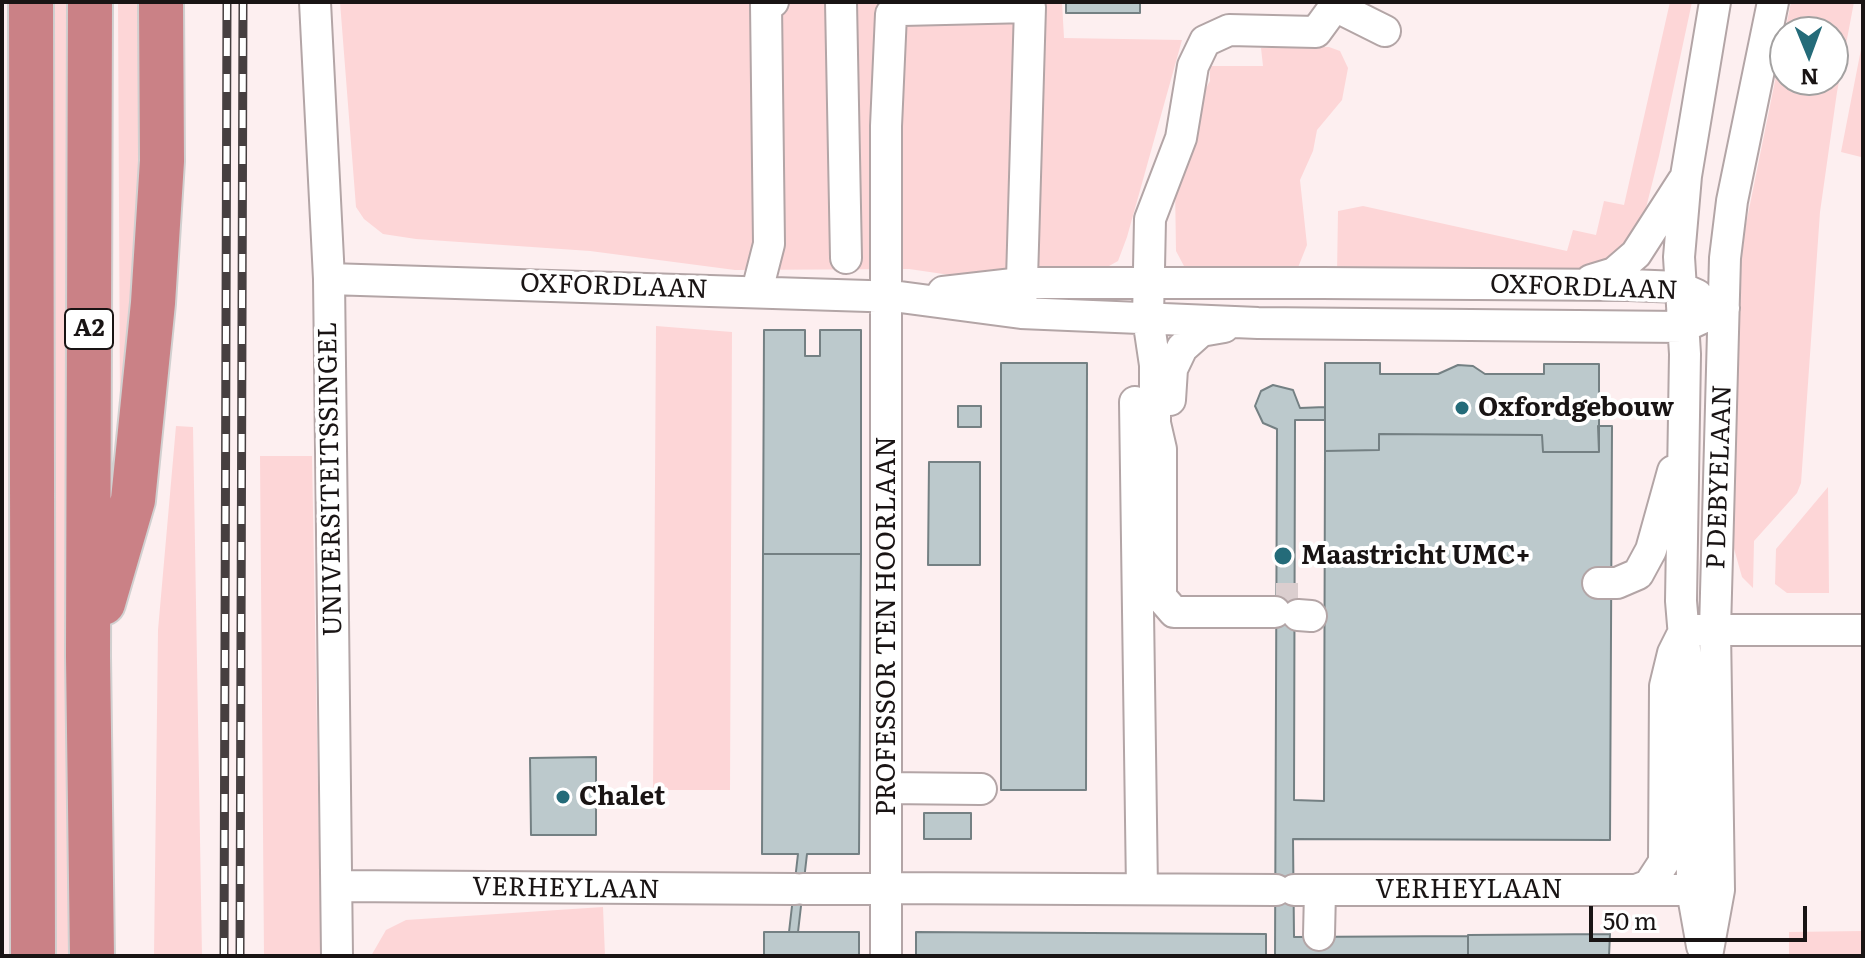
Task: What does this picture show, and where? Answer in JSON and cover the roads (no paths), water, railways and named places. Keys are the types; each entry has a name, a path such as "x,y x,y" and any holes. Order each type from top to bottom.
{"highway":[{"name":"A2","path":"31,2 33,956"},
{"name":"A2","path":"90,2 88,656 92,956"},
{"name":"A2","path":"88,656 135,486 153,303 162,161 161,2"},
{"name":"A2","path":"2,484 31,727"}],"street":[{"name":"UNIVERSITEITSSINGEL","path":"315,2 329,279 337,956"},
{"path":"757,291 769,244 766,5 773,2"},
{"path":"841,2 846,258"},
{"name":"P DEBYELAAN","path":"1700,630 1681,601 1685,435 1679,287 1686,176 1715,2"},
{"name":"P DEBYELAAN","path":"1706,956 1706,890 1691,721 1732,201 1773,2"},
{"path":"1021,313 1030,4"},
{"name":"PROFESSOR TEN HOORLAAN","path":"886,956 879,888 886,788 893,297 891,14 902,10 1030,4"},
{"path":"1290,610 1174,612 1161,597 1161,449 1155,423 1155,365 1148,318 1150,219 1181,138 1193,66 1205,41 1229,30 1316,32 1335,6 1385,31"},
{"path":"1576,284 1601,278 1626,265 1686,176"},
{"name":"OXFORDLAAN","path":"329,279 893,297 1021,313 1258,323 1683,327 1724,308"},
{"name":"OXFORDLAAN","path":"893,297 1022,283 1576,284 1679,287 1724,308"},
{"path":"1142,889 1134,366 1148,318"},
{"path":"1161,449 1170,423 1171,375 1182,348 1201,331 1258,323"},
{"path":"1598,583 1617,583 1638,574 1651,550 1685,435"},
{"path":"1636,890 1649,885 1664,862 1665,686 1673,653 1700,630 1863,630"},
{"path":"886,788 981,789"},
{"name":"VERHEYLAAN","path":"337,886 1706,890"},
{"path":"1296,890 1319,935"}],"tunnel":[{"path":"1276,598 1298,598"}],"railway":[{"path":"224,956 227,2"},
{"path":"240,956 243,2"}],"place":[{"name":"Oxfordgebouw","path":"1462,408"},
{"name":"Maastricht UMC+","path":"1283,556"},
{"name":"Chalet","path":"563,797"}]}
